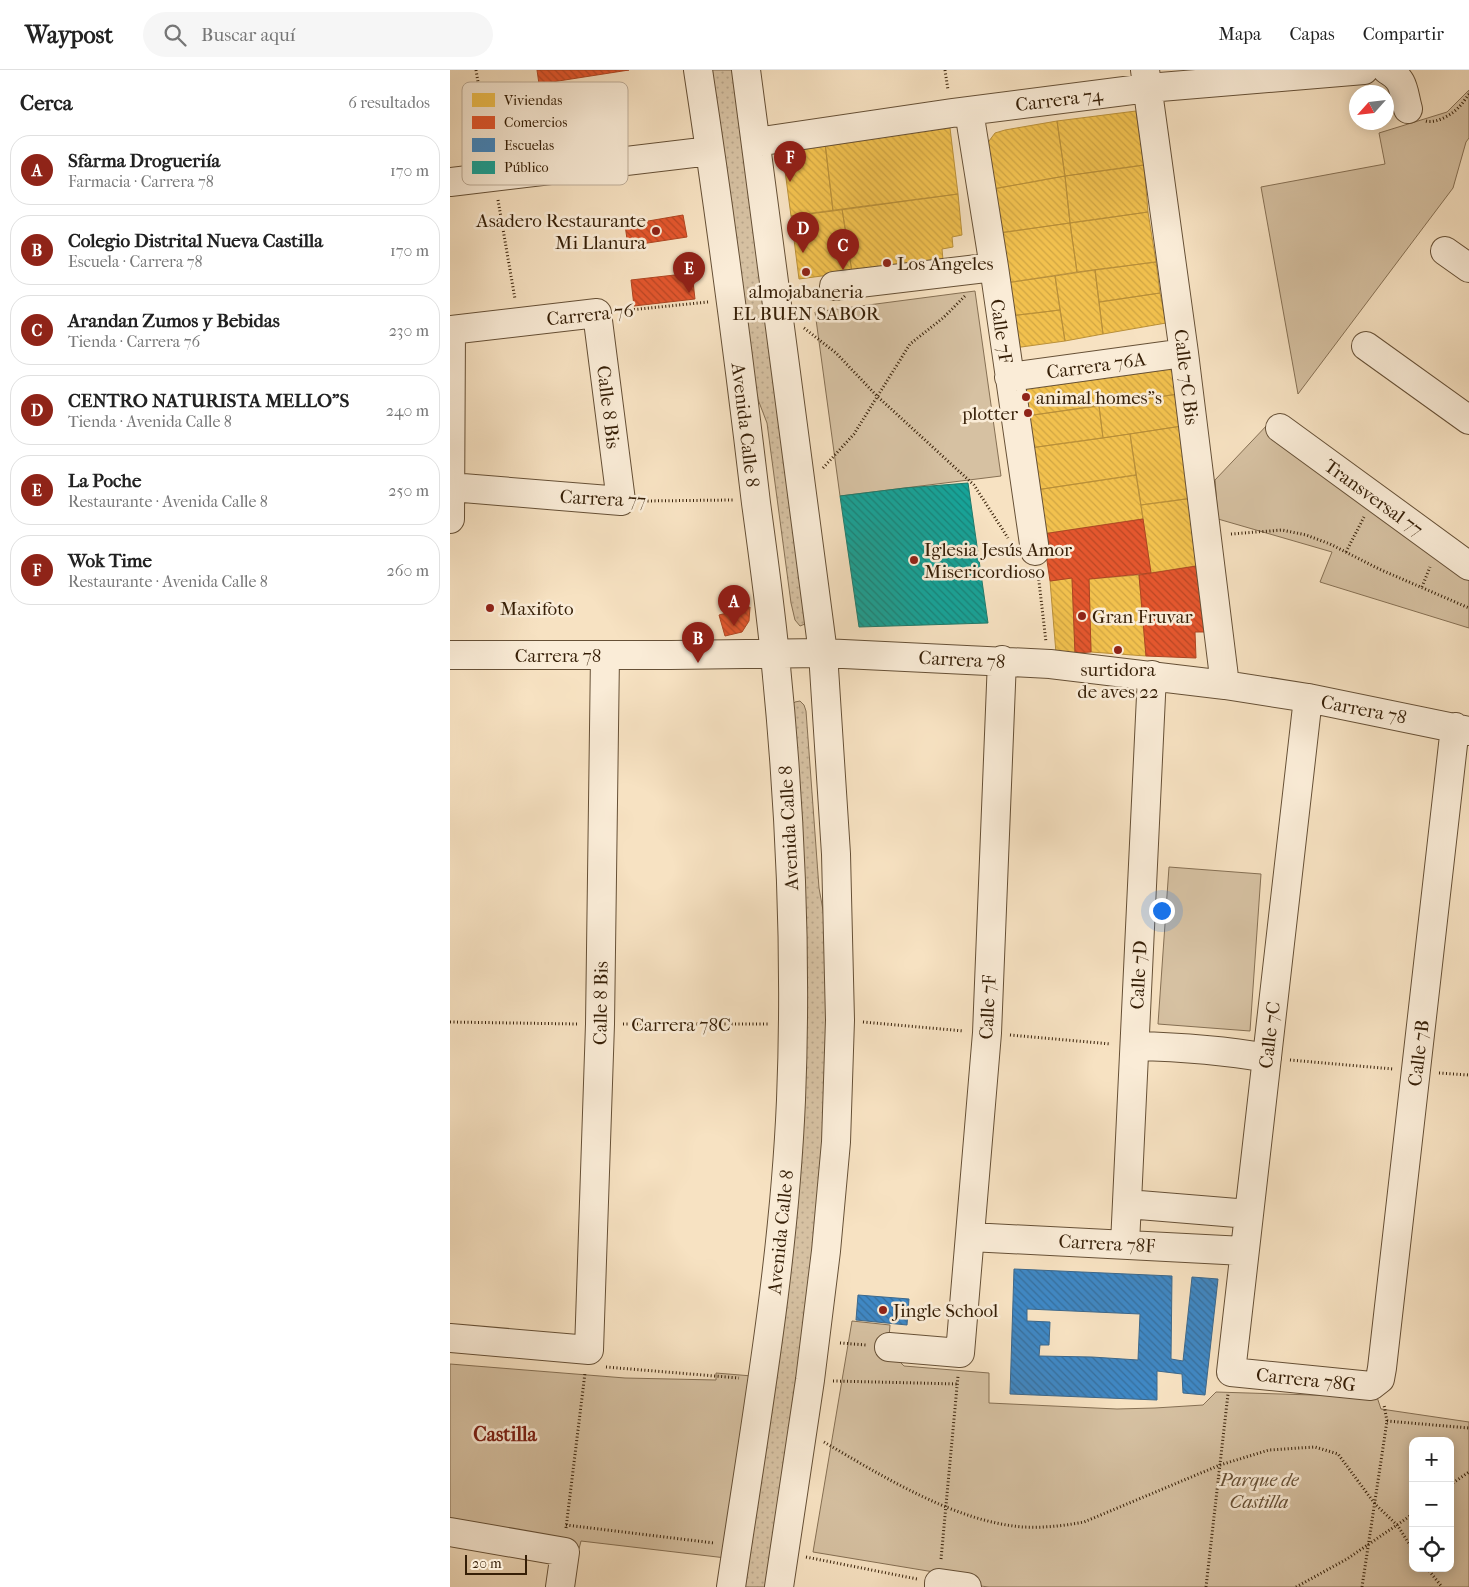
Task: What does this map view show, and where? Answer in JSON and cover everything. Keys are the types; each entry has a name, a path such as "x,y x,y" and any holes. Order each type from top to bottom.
{"street":[{"name":"Avenida Calle 8","path":"698,70 744,399 775,653 786,774 793,955 791,1097 778,1266 763,1379 731,1587"},
{"path":"746,70 823,653 836,854 840,1020 839,1091 832,1191 810,1380 779,1587"},
{"name":"Carrera 74","path":"756,142 969,111 1146,79 1364,70"},
{"path":"1387,70 1395,75 1405,90 1408,108"},
{"name":"Calle 7C Bis","path":"1146,79 1184,353 1225,685"},
{"name":"Calle 7F","path":"969,111 994,267 1035,551"},
{"path":"628,161 710,151"},
{"path":"1445,251 1469,268"},
{"path":"834,286 994,267"},
{"name":"Carrera 76","path":"450,330 597,313"},
{"name":"Calle 8 Bis","path":"597,313 621,501"},
{"path":"450,330 450,519"},
{"path":"1366,346 1469,420"},
{"name":"Carrera 76A","path":"1009,377 1184,353"},
{"name":"Transversal 77","path":"1280,428 1469,566"},
{"name":"Carrera 77","path":"450,487 621,501"},
{"name":"Carrera 78","path":"450,655 823,653 1002,660 1074,666 1225,685 1308,698 1462,729"},
{"name":"Calle 8 Bis","path":"587,1358 600,1024 606,655"},
{"name":"Calle 7F","path":"960,1353 987,1033 1002,660"},
{"name":"Calle 7D","path":"1125,1244 1152,675"},
{"name":"Calle 7C","path":"1230,1372 1308,698"},
{"name":"Calle 7B","path":"1380,1379 1416,1071 1462,729"},
{"path":"1135,1046 1160,1046 1245,1054 1267,1058"},
{"path":"1127,1204 1249,1214"},
{"name":"Carrera 78F","path":"970,1237 1244,1251"},
{"path":"450,1338 587,1358"},
{"path":"889,1347 960,1353"},
{"name":"Carrera 78G","path":"1230,1372 1371,1386 1380,1379"},
{"path":"450,1532 565,1552 560,1587"},
{"path":"939,1585 967,1587"}],"path":[{"path":"1408,108 1417,118 1431,122 1445,117 1458,108 1469,94"},
{"path":"802,490 854,434 910,344 943,318 968,292"},
{"name":"Carrera 76","path":"597,313 730,301"},
{"path":"801,326 836,353 877,396 974,485 1014,547 1023,553 1035,551 1047,648"},
{"path":"1346,552 1374,496"},
{"name":"Carrera 77","path":"621,501 739,500 756,502"},
{"path":"1207,536 1282,530 1306,535 1330,544 1379,569 1469,608"},
{"name":"Carrera 78C","path":"450,1022 792,1024"},
{"path":"1267,1058 1469,1076"},
{"path":"784,1552 939,1585 960,1353"},
{"path":"565,1552 566,1525 587,1358 763,1379"},
{"path":"1206,1587 1230,1372"},
{"path":"1362,1587 1387,1421 1380,1379"},
{"path":"810,1380 958,1384"},
{"path":"1387,1421 1469,1428"},
{"path":"824,1442 873,1470 946,1507 976,1518 1022,1526 1060,1527 1084,1522 1220,1465 1269,1450 1315,1447 1338,1454 1375,1504 1398,1526 1409,1544"},
{"path":"1454,1482 1469,1472"},
{"path":"1296,1587 1347,1559 1409,1517"},
{"path":"566,1525 737,1546"},
{"path":"1430,1572 1442,1587"}],"green space":[{"path":"708,70 734,70 808,619 805,624 800,626 795,620 791,603 767,423 754,389"},
{"path":"1469,90 1469,138 1466,142 1453,188 1298,394 1261,187 1385,164 1379,133 1394,130 1394,128 1447,112"},
{"path":"975,291 1001,476 840,496 815,312"},
{"path":"1269,423 1469,570 1469,628 1320,582 1332,552 1218,519 1215,480"},
{"path":"800,701 806,711 819,888 828,938 829,1083 818,1227 768,1587 741,1587 780,1326 792,705"},
{"path":"1169,867 1261,874 1250,1031 1158,1024"},
{"name":"Parque de Castilla","path":"852,1321 890,1325 888,1350 904,1366 989,1373 989,1403 1117,1409 1203,1405 1216,1392 1377,1397 1381,1409 1469,1422 1469,1587 989,1587 946,1582 946,1574 813,1552"},
{"path":"450,1364 625,1378 716,1380 716,1373 752,1376 726,1558 581,1541 579,1549 450,1527"}],"building: Viviendas":[{"path":"1136,111 1144,165 1065,176 1057,121"},
{"path":"1057,121 1065,176 993,189 987,149 989,141 995,133"},
{"path":"950,128 958,194 833,211 825,143"},
{"path":"825,143 833,211 791,216 782,148"},
{"path":"1144,165 1148,212 1070,223 1065,176"},
{"path":"1065,176 1070,223 999,233 993,189"},
{"path":"958,194 962,235 952,237 953,247 942,249 943,260 852,272 842,209"},
{"path":"842,209 852,272 799,279 791,216"},
{"path":"1148,212 1156,262 1077,272 1070,223"},
{"path":"1070,223 1077,272 1005,283 999,233"},
{"path":"1156,262 1160,293 1099,302 1095,270"},
{"path":"1095,270 1103,334 1065,341 1055,276"},
{"path":"1055,276 1060,310 1010,316 1005,283"},
{"path":"1160,293 1166,323 1103,334 1099,302"},
{"path":"1060,310 1065,341 1014,348 1010,316"},
{"path":"1173,365 1178,394 1026,416 1021,387"},
{"path":"1178,394 1182,426 1103,438 1099,406"},
{"path":"1099,406 1103,438 1030,448 1026,416"},
{"path":"1182,426 1193,498 1141,505 1130,434"},
{"path":"1130,434 1136,475 1036,490 1030,448"},
{"path":"1136,475 1143,519 1043,534 1036,490"},
{"path":"1193,498 1203,565 1151,573 1141,505"},
{"path":"1139,575 1146,656 1091,652 1089,579"},
{"path":"1072,578 1075,653 1056,653 1050,581"}],"building: Comercios":[{"path":"537,70 629,70 552,82 539,82"},
{"name":"Asadero Restaurante Mi Llanura","path":"683,215 687,237 628,246 625,225"},
{"path":"692,273 695,299 634,306 631,280"},
{"name":"Gran Fruvar","path":"1143,519 1151,573 1089,579 1091,652 1075,653 1072,578 1050,581 1043,534"},
{"path":"1203,565 1208,632 1195,632 1196,658 1146,656 1139,575"},
{"path":"750,607 749,621 742,632 725,636 719,615"}],"building: Escuelas":[{"path":"1014,1269 1172,1276 1171,1359 1183,1361 1192,1277 1218,1279 1205,1395 1183,1393 1182,1374 1157,1371 1157,1400 1010,1394","holes":["1027,1309 1140,1314 1138,1360 1039,1356 1040,1345 1049,1345 1050,1322 1027,1321"]},
{"name":"Jingle School","path":"858,1295 909,1299 907,1325 856,1320"}],"building: Público":[{"name":"Iglesia Jesús Amor Misericordioso","path":"968,483 988,623 859,627 840,496"}],"place":[{"name":"Wok Time","path":"790,182"},
{"name":"Asadero Restaurante Mi Llanura","path":"656,231"},
{"name":"CENTRO NATURISTA MELLO\"S","path":"803,253"},
{"name":"Los Angeles","path":"887,263"},
{"name":"Arandan Zumos y Bebidas","path":"843,270"},
{"name":"almojabaneria EL BUEN SABOR","path":"806,272"},
{"name":"La Poche","path":"689,293"},
{"name":"animal homes\"s","path":"1026,397"},
{"name":"plotter","path":"1028,413"},
{"name":"Iglesia Jesús Amor Misericordioso","path":"914,560"},
{"name":"Maxifoto","path":"490,608"},
{"name":"Gran Fruvar","path":"1082,616"},
{"name":"Sfarma Drogueriía","path":"734,626"},
{"name":"surtidora de aves 22","path":"1118,650"},
{"name":"Colegio Distrital Nueva Castilla","path":"698,663"},
{"name":"Jingle School","path":"883,1310"}],"district":[{"name":"Castilla","path":"505,1434"}]}
